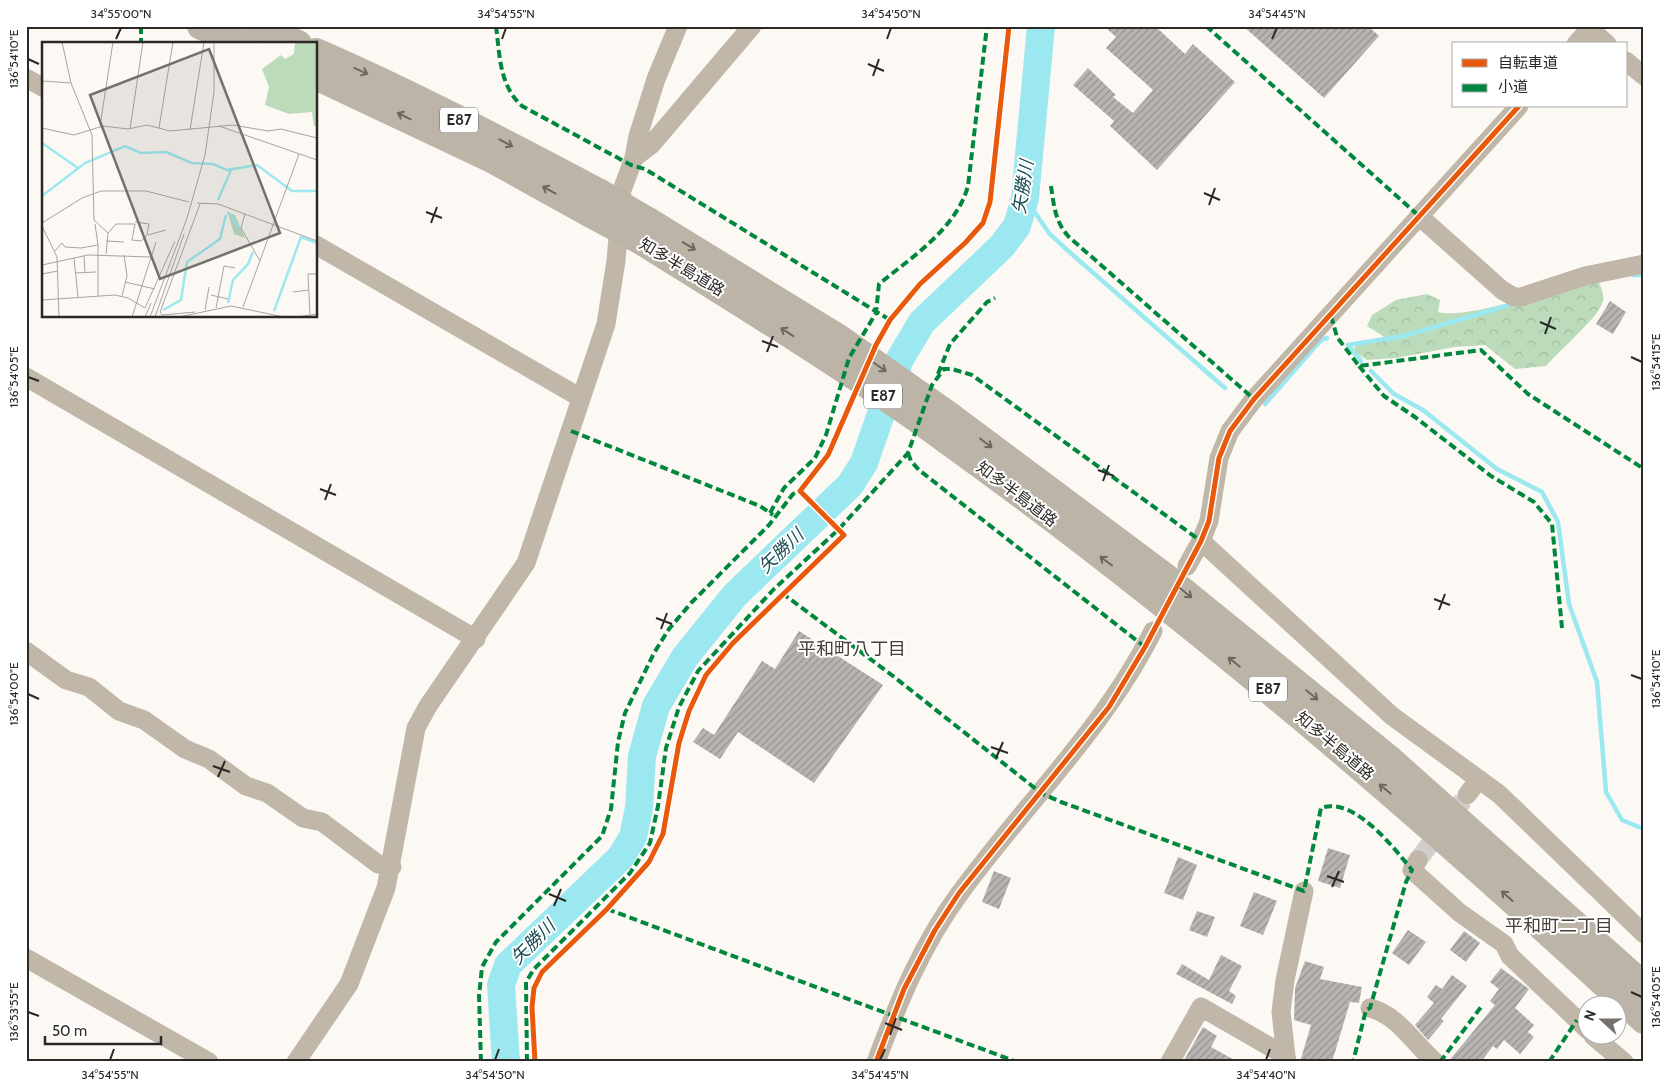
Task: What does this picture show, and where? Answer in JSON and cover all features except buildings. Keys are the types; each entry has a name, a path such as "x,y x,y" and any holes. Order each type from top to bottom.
{"highway":[{"path":"200,26 238,42"},
{"path":"258,26 294,42"},
{"name":"知多半島道路","path":"318,53 366,73 472,126 596,204 645,232 834,349 1168,579 1388,758 1644,986"},
{"name":"知多半島道路","path":"318,77 490,158 596,204"},
{"name":"知多半島道路","path":"942,424 1272,692 1392,795 1644,1020"},
{"path":"1388,758 1411,761 1531,866 1644,970"},
{"path":"1583,964 1592,992 1596,996"},
{"path":"1628,1026 1644,1042"}],"street":[{"path":"296,1062 349,984 386,888 392,867 416,728 428,706 476,639 526,563 606,324 616,261 622,190 634,158 638,136 656,79 678,26"},
{"path":"634,158 651,146 752,26"},
{"path":"1578,42 1590,27 1605,42"},
{"path":"1628,62 1644,76"},
{"path":"26,78 42,87"},
{"path":"1187,566 1202,541 1209,521 1219,458 1230,431 1254,399 1517,108"},
{"path":"1419,216 1502,290 1514,297 1521,297 1585,276 1644,264"},
{"path":"318,246 581,398"},
{"path":"26,377 476,639"},
{"path":"1202,541 1392,716 1479,779 1519,813 1644,934"},
{"path":"876,1062 904,989 935,930 960,893 1109,707 1153,631"},
{"path":"26,652 66,680 89,687 119,710 144,720 184,749 209,758 246,786 267,793 303,818 322,822 378,864 392,867"},
{"path":"1467,795 1479,779"},
{"path":"1418,860 1412,870 1460,913 1504,944 1510,956 1578,1021"},
{"path":"1287,1059 1282,1004 1285,980 1304,891"},
{"path":"26,958 209,1062"},
{"path":"1170,1062 1200,1007 1287,1059"},
{"path":"1370,1008 1381,1010 1391,1017 1435,1062"},
{"path":"1605,1046 1624,1062"}],"green space":[{"path":"1589,281 1598,281 1602,289 1603,301 1599,310 1546,366 1515,369 1485,345 1455,347 1396,358 1367,360 1353,351 1356,345 1389,340 1367,326 1372,315 1396,300 1427,294 1440,300 1438,312 1468,312"}],"waterway":[{"name":"矢勝川","path":"506,1062 501,985 508,965 620,858 633,837 639,808 642,756 656,706 685,657 735,595 850,485 864,463 900,359 922,322 1002,246 1017,226 1025,198 1041,26"},
{"path":"1025,198 1049,233 1225,388"},
{"path":"1633,275 1644,275"},
{"path":"1348,345 1404,336 1513,304"},
{"path":"1265,404 1321,340 1327,338"},
{"path":"1348,345 1361,361"},
{"path":"1371,371 1394,394 1423,410 1497,469 1542,492 1558,522 1569,604 1597,682 1606,792 1622,820 1644,829"}],"tunnel":[{"path":"1418,860 1467,795"}],"marked path":[{"path":"141,26 141,42"},
{"path":"496,26 500,59 505,79 514,98 522,106 631,165 645,169 890,320"},
{"path":"770,513 784,488 815,458 826,435 849,358 876,313 879,284 931,241 954,216 962,201 968,186 987,26"},
{"path":"1206,26 1419,216"},
{"path":"1051,186 1058,220 1069,237 1254,399"},
{"path":"938,374 950,344 987,302 995,298"},
{"path":"1331,316 1337,337 1359,366 1481,350 1528,394 1644,469"},
{"path":"1359,366 1384,396 1415,417 1491,476 1534,502 1552,524 1562,628"},
{"path":"527,1062 526,982 534,969 630,873 650,843 658,806 666,748 679,707 698,671 774,589 838,530 908,453 932,385 944,369 952,369 972,375 1201,541"},
{"path":"571,431 760,506 773,515"},
{"path":"908,453 911,461 919,470 1145,647"},
{"path":"481,1062 479,996 482,967 496,942 602,836 611,809 618,742 625,713 654,653 669,629 691,603 769,525 793,494 800,491"},
{"path":"782,593 893,676 1041,793 1061,802 1304,891 1321,808 1334,806 1347,810 1372,826 1395,849 1412,870 1406,882 1370,1008 1366,1010 1353,1062"},
{"path":"607,909 1017,1062"},
{"path":"1440,1062 1481,1007"},
{"path":"1549,1062 1577,1020"}],"cycle path":[{"path":"535,1062 532,1007 534,988 542,972 607,909 649,862 663,834 679,743 689,711 706,675 733,643 844,535 800,491 828,455 876,345 890,320 920,284 965,243 983,223 990,202 1009,26"},
{"path":"876,1062 904,989 935,930 959,893 1109,707 1145,647 1201,541 1209,521 1219,458 1230,431 1254,399 1517,108"}],"district":[{"name":"平和町八丁目","path":"852,649"},
{"name":"平和町二丁目","path":"1559,926"}]}
